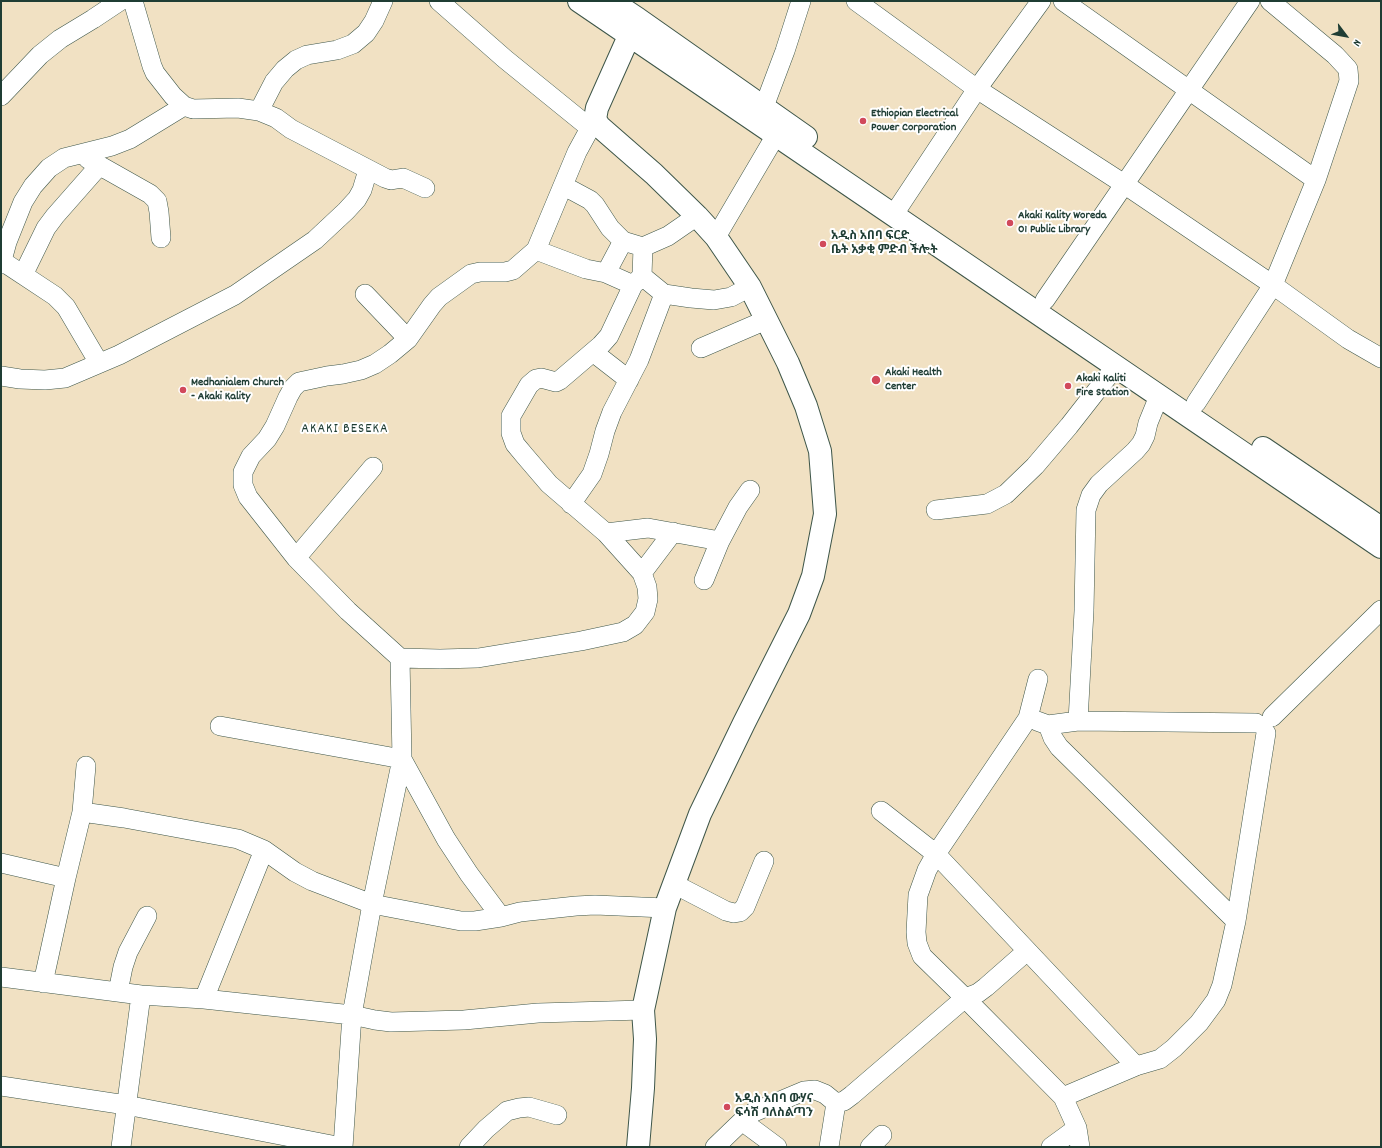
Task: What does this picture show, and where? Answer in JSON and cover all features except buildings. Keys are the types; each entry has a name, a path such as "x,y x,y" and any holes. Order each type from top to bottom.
{"main road":[{"path":"579,1 761,114 785,122 898,208 1116,366 1381,547"},
{"path":"611,1 761,114 776,134 1045,300 1381,528"},
{"path":"630,34 597,108 593,124 599,126 654,174 697,216 716,237 750,287 788,362 806,406 820,451 825,514 813,576 799,614 700,814 665,908 643,1010 645,1040 644,1088 638,1147"}],"street":[{"path":"1,96 40,55 60,39 120,1"},
{"path":"133,1 155,74 173,96 184,106 193,109 238,108 259,111 276,118 291,129 385,178 392,180 403,178 426,188"},
{"path":"259,111 274,82 285,69 296,60 308,55 337,50 353,44 366,33 374,21 383,1"},
{"path":"439,1 505,59 593,124 577,152 536,250 513,270 505,272 480,272 470,274 439,297 408,339 375,364 361,370 299,382 293,388 275,426 267,439 251,456 243,472 243,485 248,497 296,558 348,611 400,658 478,658 582,641 623,632 635,625 645,612 648,599 648,587 642,573 606,533 549,484 515,444 511,433 511,416 528,385 536,379 541,378 556,382 560,380 593,352 608,336 637,280 643,247"},
{"path":"761,114 785,51 801,1"},
{"path":"856,1 977,89 1124,184 1273,285 1348,339 1381,358"},
{"path":"898,208 977,89 1041,1"},
{"path":"1063,1 1316,180"},
{"path":"1045,300 1250,1"},
{"path":"1196,403 1273,285 1316,180 1349,82 1348,69 1336,55 1270,1"},
{"path":"99,363 66,307 55,296 2,263 7,242 23,202 33,186 49,168 64,158 78,153 112,146 130,139 184,106"},
{"path":"716,237 776,134"},
{"path":"78,153 150,194 157,201 161,238"},
{"path":"23,275 46,228 100,166"},
{"path":"1,376 20,379 45,380 65,378 140,344 235,295 315,240 346,211 357,199 362,190 368,170"},
{"path":"564,186 590,200 610,228 623,241 643,247 668,236 697,216"},
{"path":"606,273 623,241"},
{"path":"536,250 586,269 637,280 664,294 714,300 731,297 750,287"},
{"path":"365,294 408,339"},
{"path":"572,504 592,474 612,412 639,360 664,294"},
{"path":"701,348 766,320"},
{"path":"593,352 629,380"},
{"path":"936,510 987,504 1006,494 1034,466 1069,426 1116,366"},
{"path":"1078,721 1084,612 1086,510 1091,495 1099,484 1141,444 1159,396"},
{"path":"296,558 373,467"},
{"path":"704,580 720,541 738,507 750,490"},
{"path":"606,533 648,528 720,541"},
{"path":"642,573 673,532"},
{"path":"1063,1097 1136,1066 1160,1059 1174,1048 1199,1023 1216,1000 1222,985 1236,921 1264,724 1381,610"},
{"path":"1,1086 126,1105 343,1147 352,1015 372,904 402,759 400,658"},
{"path":"1038,679 1028,718 936,854 928,870 918,895 916,932 917,943 922,956 966,998 1063,1097 1077,1128 1080,1147"},
{"path":"1028,718 1048,725 1078,721 1264,724"},
{"path":"1048,725 1053,738 1059,747 1236,921"},
{"path":"220,726 402,759"},
{"path":"402,759 446,839 469,874 501,917"},
{"path":"43,983 82,812 86,766"},
{"path":"881,811 936,854 1136,1066"},
{"path":"82,812 238,839 264,850 295,872 312,881 372,904 461,921 475,921 520,912 576,906 595,905 665,908"},
{"path":"204,999 264,850"},
{"path":"674,884 726,911 734,913 740,912 745,907 764,861"},
{"path":"1,863 66,878"},
{"path":"118,992 123,967 128,952 147,916"},
{"path":"836,1103 844,1101 852,1095 966,998 986,987 1027,951"},
{"path":"1,977 141,995 204,999 352,1015 375,1020 418,1022 464,1020 538,1012 643,1010"},
{"path":"121,1147 141,995"},
{"path":"715,1147 742,1121 754,1112 804,1091 815,1090 825,1094 836,1103"},
{"path":"829,1147 836,1103"},
{"path":"469,1147 488,1138 507,1111 519,1108 529,1108 557,1115"},
{"path":"742,1121 776,1147"},
{"path":"1051,1147 1077,1128"}],"place":[{"name":"Ethiopian Electrical Power Corporation","path":"863,121"},
{"name":"Akaki Kality Woreda 01 Public Library","path":"1010,223"},
{"name":"አዲስ አበባ ፍርድ ቤት አቃቂ ምድብ ችሎት","path":"823,244"},
{"name":"Akaki Health Center","path":"876,380"},
{"name":"Akaki Kaliti Fire Station","path":"1068,386"},
{"name":"Medhanialem Church - Akaki Kality","path":"183,390"},
{"name":"አዲስ አበባ ውሃና ፍሳሽ ባለስልጣን","path":"727,1107"}],"district":[{"name":"AKAKI BESEKA","path":"345,430"}]}
